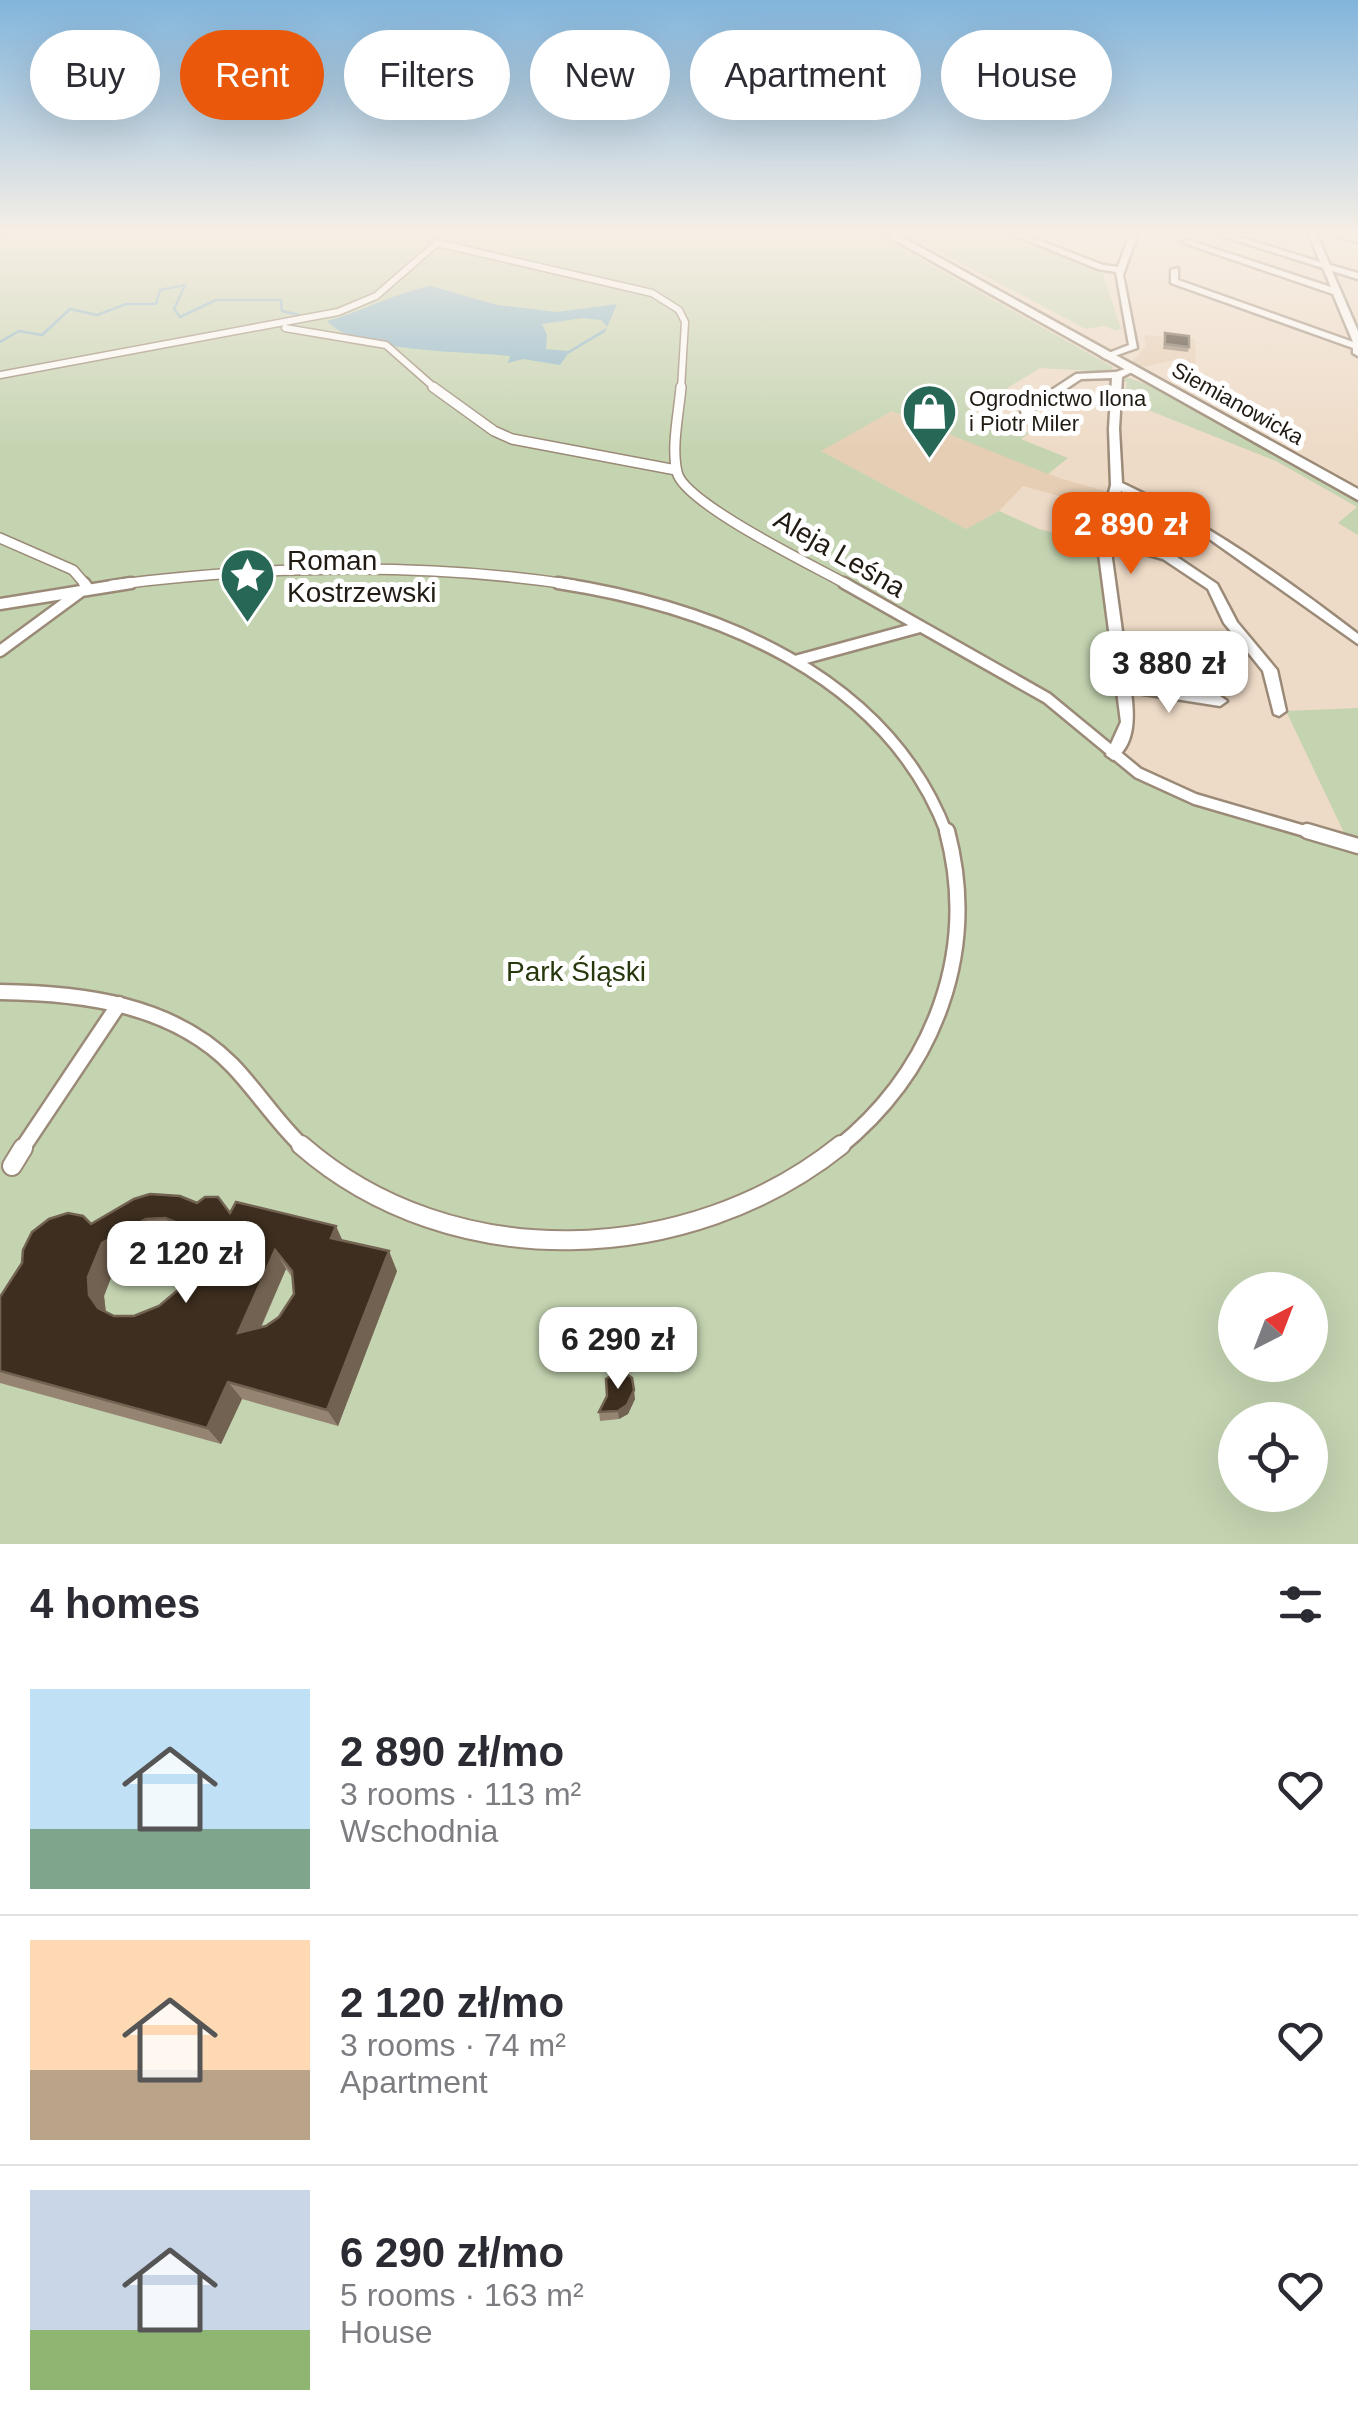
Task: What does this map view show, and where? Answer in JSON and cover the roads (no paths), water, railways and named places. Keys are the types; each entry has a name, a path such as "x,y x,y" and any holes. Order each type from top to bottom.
{"street":[{"path":"0,375 328,315 355,305"},
{"path":"266,326 380,344 394,351 435,389 494,431 512,439 676,470 686,333 679,310 672,305"},
{"name":"Siemianowicka","path":"1015,305 1106,356 1124,372 1358,495"},
{"path":"1106,356 1130,350 1134,344 1126,305"},
{"path":"1238,305 1357,350 1346,305"},
{"path":"1012,427 1028,418 1026,412 1079,376 1124,372 1114,430 1116,485 1103,539 1128,722 1114,755"},
{"name":"Aleja Leśna","path":"676,470 682,485 704,504 1047,698 1138,773 1195,800 1358,846"},
{"path":"1116,485 1178,512 1224,540 1358,640"},
{"path":"0,538 74,570 88,587"},
{"path":"1103,539 1167,556 1213,587 1231,623 1270,670 1279,711"},
{"path":"0,604 88,587 298,571 431,572 534,579 659,602 739,632 796,661 880,728 921,779 952,846 959,916 945,994 912,1064 885,1100 844,1143 808,1172 772,1192 673,1227 605,1241 502,1236 442,1224 347,1180 302,1146 233,1066 208,1045 162,1019 119,1004 57,994 0,992"},
{"path":"0,652 88,587"},
{"path":"796,661 920,627"},
{"path":"1124,686 1220,701"},
{"path":"12,1166 119,1004"}],"water":[{"path":"372,305 497,305 557,312 617,305 607,326 601,320 582,318 542,324 547,335 546,349 568,351 607,328 568,354 560,365 523,359 508,363 510,356 386,345 341,331 327,321"}],"waterway":[{"path":"0,342 19,331 42,335 70,309 97,315 123,305"},
{"path":"176,305 174,309 180,317 205,305"},
{"path":"281,305 282,311 299,315"}],"place":[{"name":"Ogrodnictwo Ilona i Piotr Miler","path":"930,460"},
{"name":"Roman Kostrzewski","path":"248,625"}],"park label":[{"name":"Park Śląski","path":"576,971"}]}
